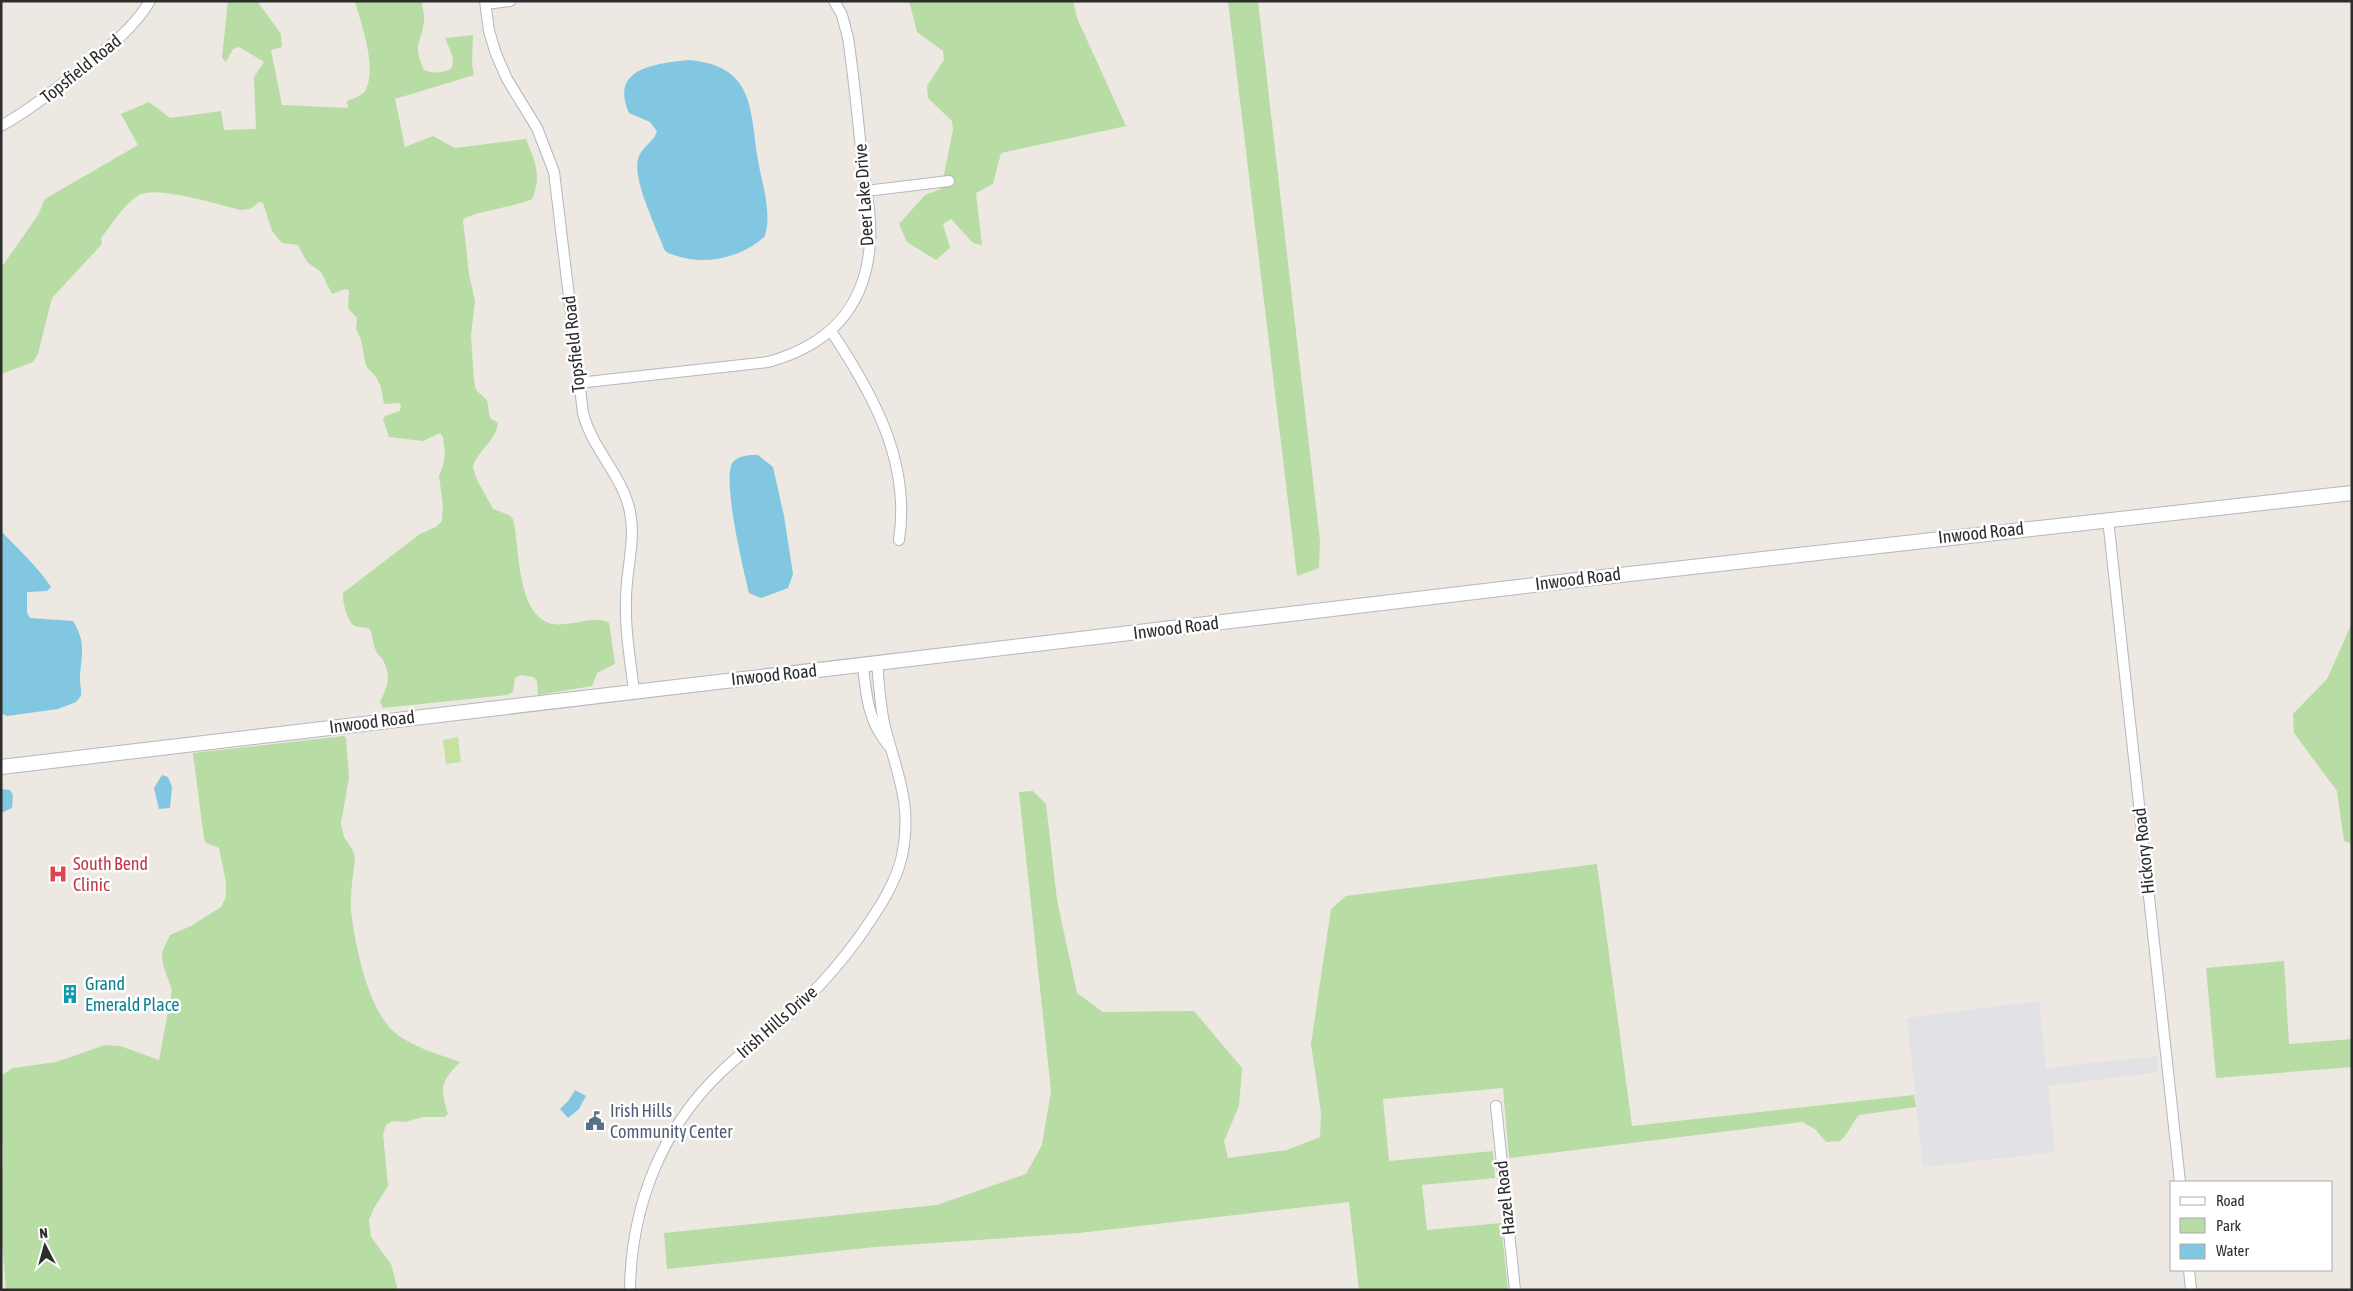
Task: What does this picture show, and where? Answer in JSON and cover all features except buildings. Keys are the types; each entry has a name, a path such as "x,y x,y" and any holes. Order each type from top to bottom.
{"street":[{"name":"Topsfield Road","path":"1,126 46,98 113,44 135,24 150,1"},
{"path":"486,3 510,1"},
{"name":"Deer Lake Drive","path":"578,383 768,362 805,349 831,331 853,303 868,265 870,231 848,38 842,16 834,1"},
{"name":"Topsfield Road","path":"486,3 489,31 506,79 537,128 554,172 578,383 585,423 622,489 631,518 632,534 626,601 634,690"},
{"path":"866,191 949,181"},
{"path":"831,331 868,389 886,430 895,459 900,494 902,517 899,540"},
{"name":"Inwood Road","path":"1,767 634,690 863,665 2108,519 2352,493"},
{"name":"Hickory Road","path":"2108,519 2180,1181"},
{"name":"Irish Hills Drive","path":"630,1290 635,1229 644,1194 654,1168 678,1122 719,1074 806,999 831,974 886,896 898,871 906,831 906,805 884,721 877,663"},
{"name":"Irish Hills Drive","path":"863,665 870,716 877,732 893,751"},
{"name":"Hazel Road","path":"1496,1106 1515,1290"},
{"path":"2189,1271 2191,1290"}],"shaded area":[{"path":"2039,1001 2046,1068 2157,1056 2158,1072 2048,1086 2055,1152 1923,1167 1907,1018"}],"green space":[{"path":"228,1 257,1 281,34 282,47 271,50 282,105 348,108 347,101 365,91 369,80 369,57 355,1 422,1 424,21 418,49 420,61 424,70 427,71 442,72 452,68 453,57 445,38 473,35 472,64 474,75 395,99 405,147 433,136 455,148 526,139 532,155 537,183 532,199 467,217 463,220 469,274 475,301 471,336 474,380 476,390 487,400 490,418 498,423 494,435 478,456 473,467 476,478 493,509 509,515 513,519 521,577 530,605 538,616 549,623 556,624 589,620 604,620 609,623 615,664 597,673 592,686 538,695 537,681 533,677 520,675 515,678 513,692 507,695 383,708 380,702 388,682 386,666 377,652 369,628 356,627 349,619 345,610 343,593 420,534 436,527 442,521 443,506 439,476 445,453 443,437 440,433 423,441 389,437 383,419 385,416 400,411 401,406 399,403 384,404 381,387 376,377 366,366 361,340 356,329 357,318 348,308 349,290 345,289 332,294 321,272 307,262 298,245 282,243 272,231 263,203 260,202 250,209 241,210 173,194 159,192 139,195 123,209 101,238 102,244 52,298 38,354 33,362 1,374 1,268 38,215 45,199 138,145 121,114 149,102 170,118 221,111 224,130 256,129 254,77 264,62 239,47 233,49 226,62 222,58"},
{"path":"909,1 1073,1 1077,18 1126,126 1001,153 993,184 976,193 982,245 973,243 951,219 943,224 950,248 936,260 907,242 899,224 925,195 941,189 953,130 952,121 928,98 927,86 944,60 943,51 917,32"},
{"path":"1228,1 1258,1 1320,541 1319,568 1297,576"},
{"path":"2352,623 2352,844 2344,841 2337,791 2294,733 2293,714 2327,679"},
{"path":"344,736 346,738 349,778 341,823 344,837 355,858 351,891 351,911 364,976 370,993 385,1022 394,1032 417,1046 460,1062 445,1080 443,1091 448,1114 445,1117 423,1117 405,1122 393,1121 386,1125 383,1134 388,1186 369,1220 371,1237 391,1264 398,1290 6,1290 1,1227 3,1147 1,1140 1,1076 13,1068 56,1062 105,1045 120,1046 159,1060 172,990 163,965 162,952 170,935 191,926 221,907 226,897 226,882 219,848 206,843 204,839 193,753"},
{"path":"458,737 461,762 446,764 443,740"},
{"path":"1033,791 1046,804 1057,900 1077,993 1103,1012 1194,1011 1242,1068 1239,1106 1224,1141 1228,1158 1287,1150 1320,1137 1321,1113 1311,1044 1331,909 1346,896 1597,864 1632,1126 1914,1095 1916,1107 1859,1115 1840,1141 1826,1142 1815,1129 1802,1122 1509,1158 1503,1088 1383,1099 1389,1161 1493,1151 1495,1178 1422,1185 1427,1230 1501,1223 1508,1290 1359,1290 1349,1202 1079,1233 875,1247 667,1269 664,1233 937,1205 1026,1174 1042,1145 1051,1091 1019,792"},
{"path":"2284,961 2289,1044 2352,1039 2352,1067 2216,1078 2206,968"}],"water":[{"path":"688,60 710,64 726,70 737,80 745,92 750,107 766,198 767,226 765,236 735,254 712,260 688,259 670,254 664,249 641,189 637,165 641,152 654,138 657,131 650,122 629,113 624,98 625,86 630,78 639,71 662,64"},
{"path":"748,455 758,455 773,467 784,516 793,574 788,588 761,598 749,593 731,505 730,486 730,471 733,462"},
{"path":"1,531 34,565 51,587 47,591 27,592 27,613 30,618 73,621 80,635 82,648 81,696 76,702 58,709 7,716 1,713"},
{"path":"162,775 168,777 172,787 170,808 159,809 154,788"},
{"path":"1,789 10,790 13,795 12,808 1,813"},
{"path":"575,1090 586,1096 579,1109 568,1118 560,1109"}],"place":[{"name":"South Bend Clinic","path":"58,874"},
{"name":"Grand Emerald Place","path":"70,994"},
{"name":"Irish Hills Community Center","path":"595,1121"}]}
